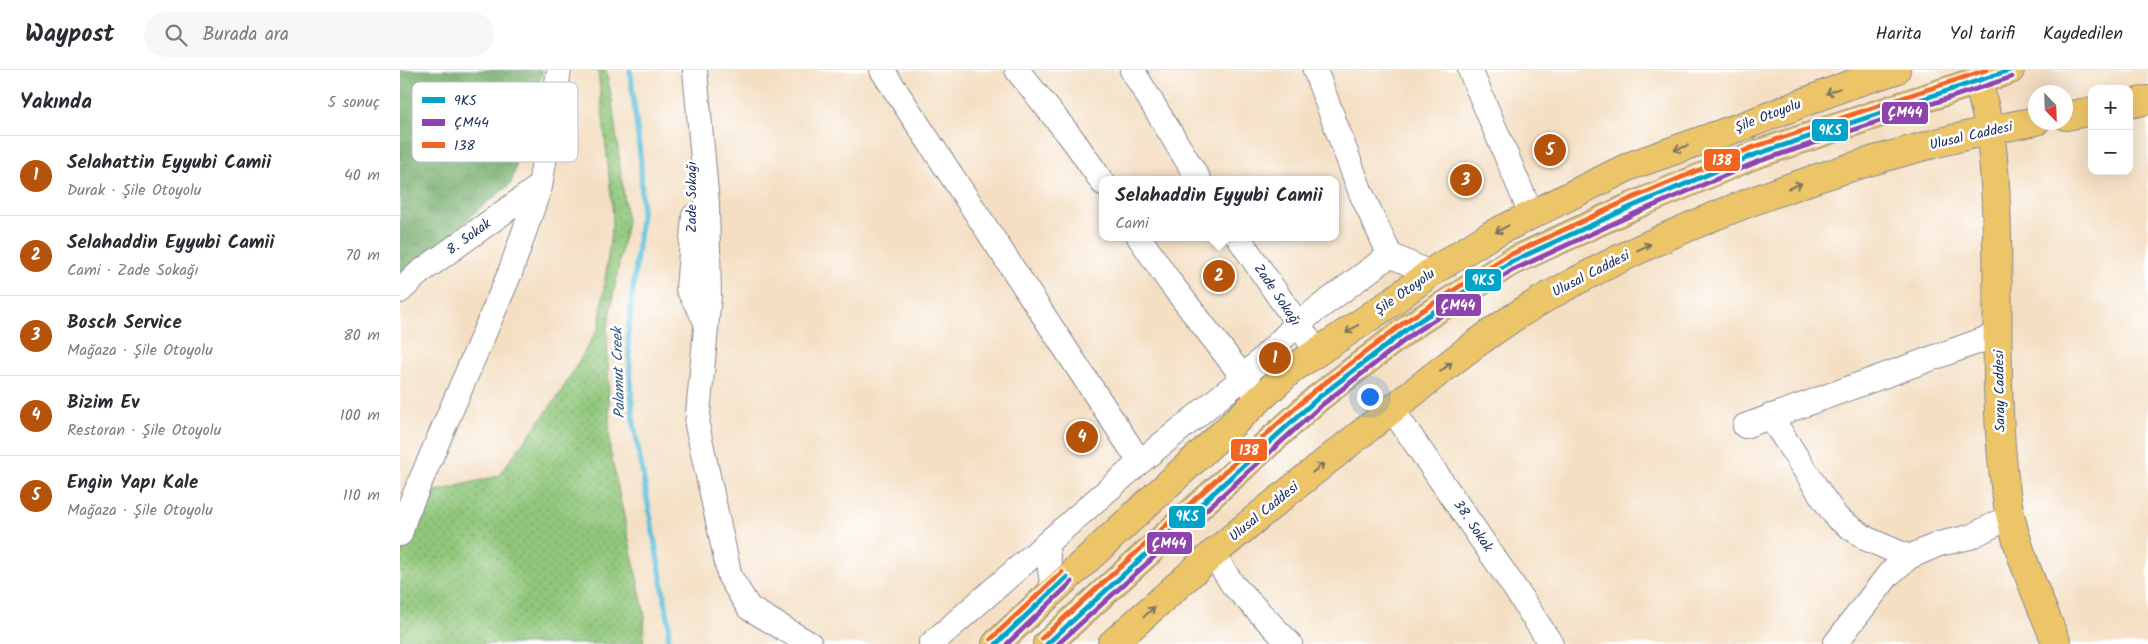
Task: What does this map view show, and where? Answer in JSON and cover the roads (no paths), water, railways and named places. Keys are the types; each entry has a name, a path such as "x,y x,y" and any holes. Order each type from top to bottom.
{"main road":[{"name":"Şile Otoyolu","path":"996,644 1292,369 1389,304 1430,273 1491,235 1530,214 1550,207 1630,166 1754,122 1846,86 1896,70"},
{"path":"1047,644 1318,398 1410,327 1509,263 1633,206 1754,155 2010,70"},
{"name":"Saray Caddesi","path":"1978,80 1990,130 1996,177 2001,435 2005,487 2021,557 2057,644"},
{"path":"2133,103 2148,100"},
{"path":"2073,115 2088,112"},
{"name":"Ulusal Caddesi","path":"1112,644 1213,554 1466,350 1546,298 1648,245 1745,205 1868,161 1990,130 2028,123"}],"street":[{"name":"Zade Sokağı","path":"683,70 690,115 695,196 688,289 706,321"},
{"path":"696,70 707,204 710,296 697,425 730,577 749,608 810,644"},
{"path":"882,70 1140,462"},
{"path":"1017,70 1074,141 1099,177"},
{"path":"1132,70 1197,176"},
{"path":"1316,70 1361,193 1390,255 1430,273"},
{"path":"1470,70 1530,214"},
{"path":"400,534 405,517 510,273 540,186 544,162"},
{"name":"8. Sokak","path":"400,291 419,273 540,186"},
{"path":"1142,241 1169,281 1260,399"},
{"name":"Zade Sokağı","path":"1241,241 1317,352"},
{"path":"932,644 1140,462 1243,378 1297,324 1390,255"},
{"path":"1745,426 1999,334"},
{"name":"38. Sokak","path":"1392,409 1514,586 1551,644"},
{"path":"1770,416 1822,498 1838,518 1867,539 1909,557"},
{"path":"1835,644 1889,574 1909,557 1939,544 1970,537 2011,516"},
{"path":"1046,544 1053,590"},
{"path":"1213,554 1233,585 1290,644"}],"waterway":[{"name":"Palamut Creek","path":"630,70 641,163 642,210 628,335 633,419 669,623 668,644"}],"place":[{"name":"Engin Yapı Kale","path":"1550,150"},
{"name":"Bosch Service","path":"1466,180"},
{"name":"Selahaddin Eyyubi Camii","path":"1219,276"},
{"name":"Selahattin Eyyubi Camii","path":"1275,358"},
{"name":"Bizim Ev","path":"1082,437"}]}
